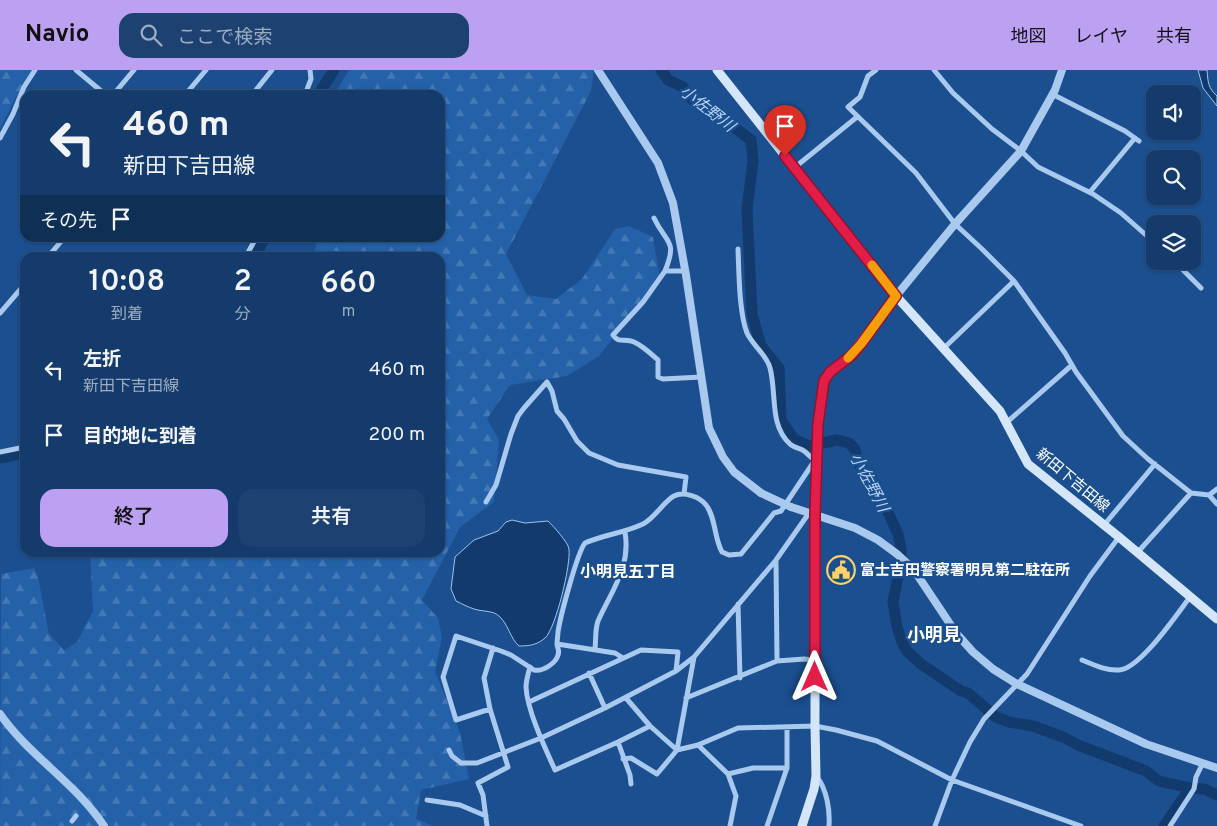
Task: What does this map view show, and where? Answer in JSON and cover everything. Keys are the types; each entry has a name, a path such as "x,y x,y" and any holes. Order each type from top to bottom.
{"main road":[{"name":"新田下吉田線","path":"717,70 896,296 1000,411 1028,464 1217,619"},
{"path":"802,826 814,789 816,776 812,514 818,424 824,381 830,372 852,355 896,296"}],"street":[{"path":"23,90 35,70"},
{"path":"76,70 100,90"},
{"path":"117,90 134,70"},
{"path":"189,90 206,70"},
{"path":"256,90 272,70"},
{"path":"307,90 310,79 310,70"},
{"path":"598,70 658,163 674,203 709,428 723,457 734,472 761,493 792,507 856,528 878,540 897,554 914,570 956,633 967,645 993,669 1017,684 1146,744 1217,768"},
{"path":"876,70 868,76 860,97 848,107 916,173 955,224 1014,281 1123,436 1191,493 1210,495 1217,504"},
{"path":"934,70 953,93 992,129 1038,167 1090,192 1121,213 1146,235"},
{"path":"896,296 955,224 1021,152 1052,94 1062,70"},
{"path":"1052,94 1125,131 1137,140 1090,192"},
{"path":"0,138 20,97"},
{"path":"794,168 857,116"},
{"path":"654,218 661,232 670,242 671,250 665,271 643,302 613,335 614,338 621,341 633,341 658,360 658,378 701,377"},
{"path":"52,252 61,242"},
{"path":"490,709 456,720 443,677 456,636 511,655 538,671 550,665 558,656 557,644 562,615 582,546 587,542 625,532 647,522 674,496 684,494 699,498 707,507 722,552 729,555 741,554 774,514 782,511 817,458 809,457 805,451 791,446 776,424 775,393 770,367 747,333 744,322 738,249"},
{"path":"1183,270 1201,288"},
{"path":"665,271 686,271"},
{"path":"944,348 1014,281"},
{"path":"0,313 20,290"},
{"path":"1006,423 1072,365"},
{"path":"486,502 496,485 518,416 548,382 557,411 582,447 597,457 618,465 686,478 684,494"},
{"path":"0,452 20,447"},
{"path":"1104,525 1155,464"},
{"path":"1210,495 1217,489"},
{"path":"1137,552 1191,493"},
{"path":"448,750 456,760 466,764 477,763 541,738 626,698 676,671 694,656 776,560 812,514"},
{"path":"594,649 598,622 623,568 628,546 625,532"},
{"path":"935,826 952,780 970,742 984,719 1027,674 1090,576 1119,537"},
{"path":"776,560 777,662"},
{"path":"1082,660 1111,670 1126,668 1148,650 1190,597"},
{"path":"738,604 740,678"},
{"path":"557,644 616,653 623,658"},
{"path":"487,826 484,795 478,783 508,768 490,709 484,678 492,648"},
{"path":"529,702 641,650 678,652 676,671"},
{"path":"623,759 631,758 657,774 678,750 694,656"},
{"path":"686,698 777,662 804,659 815,660"},
{"path":"530,668 526,686 529,702 541,738 555,770 650,726"},
{"path":"589,673 605,708"},
{"path":"626,698 650,726 678,750"},
{"path":"0,714 22,741 84,801 104,826"},
{"path":"678,750 698,746 738,728 815,726 860,735 877,741 952,780 1081,826"},
{"path":"767,826 787,768 787,727"},
{"path":"618,742 630,775 631,784"},
{"path":"698,746 728,774 736,796 730,826"},
{"path":"1170,826 1194,789 1196,777 1203,763"},
{"path":"728,774 753,768 787,768"},
{"path":"816,776 820,779 828,802 829,826"},
{"path":"427,800 460,805 486,816"},
{"path":"72,821 76,816"}],"green space":[{"path":"0,70 32,70 14,101 0,129"},
{"path":"349,70 594,70 591,91 506,254 527,295 556,299 582,279 615,229 629,226 653,237 660,278 599,356 567,376 510,385 487,419 499,440 494,502 460,527 445,556 445,252 314,252 317,242 445,242 445,90 337,90"},
{"path":"90,557 444,557 422,600 438,618 442,638 435,671 460,733 469,779 421,790 416,819 433,826 0,826 1,574 34,568 38,577 49,634 64,650 77,642 93,611"}],"shaded area":[{"path":"1198,70 1207,70 1209,84 1217,96 1217,106 1203,88"},
{"path":"512,520 525,523 548,521 563,538 569,549 568,568 554,622 545,638 530,645 519,646 498,615 474,609 456,601 451,589 455,557 474,540 498,531 506,522"}],"waterway":[{"name":"小佐野川","path":"321,90 334,70"},
{"name":"小佐野川","path":"661,70 668,80 683,87 692,99 751,140 753,161 747,209 752,314 761,346 779,368 781,420 794,439 809,446 837,440 849,443 855,449 857,461 886,508 898,534 901,563 893,602 897,627 907,651 921,664 961,691 968,693 996,717 1009,722 1033,726 1063,737 1078,745 1146,771 1159,781 1204,789 1217,795"},
{"name":"小佐野川","path":"257,252 263,242"},
{"name":"小佐野川","path":"0,458 20,454"},
{"path":"1164,826 1190,788"}],"slow traffic":[{"path":"848,358 861,344 896,296 872,265"}],"place":[{"name":"富士吉田警察署明見第二駐在所","path":"841,570"}],"district":[{"name":"小明見五丁目","path":"628,571"},
{"name":"小明見","path":"934,635"}],"route":[{"path":"785,156 896,296 852,355 830,372 824,381 818,424 815,514 815,677"}]}
